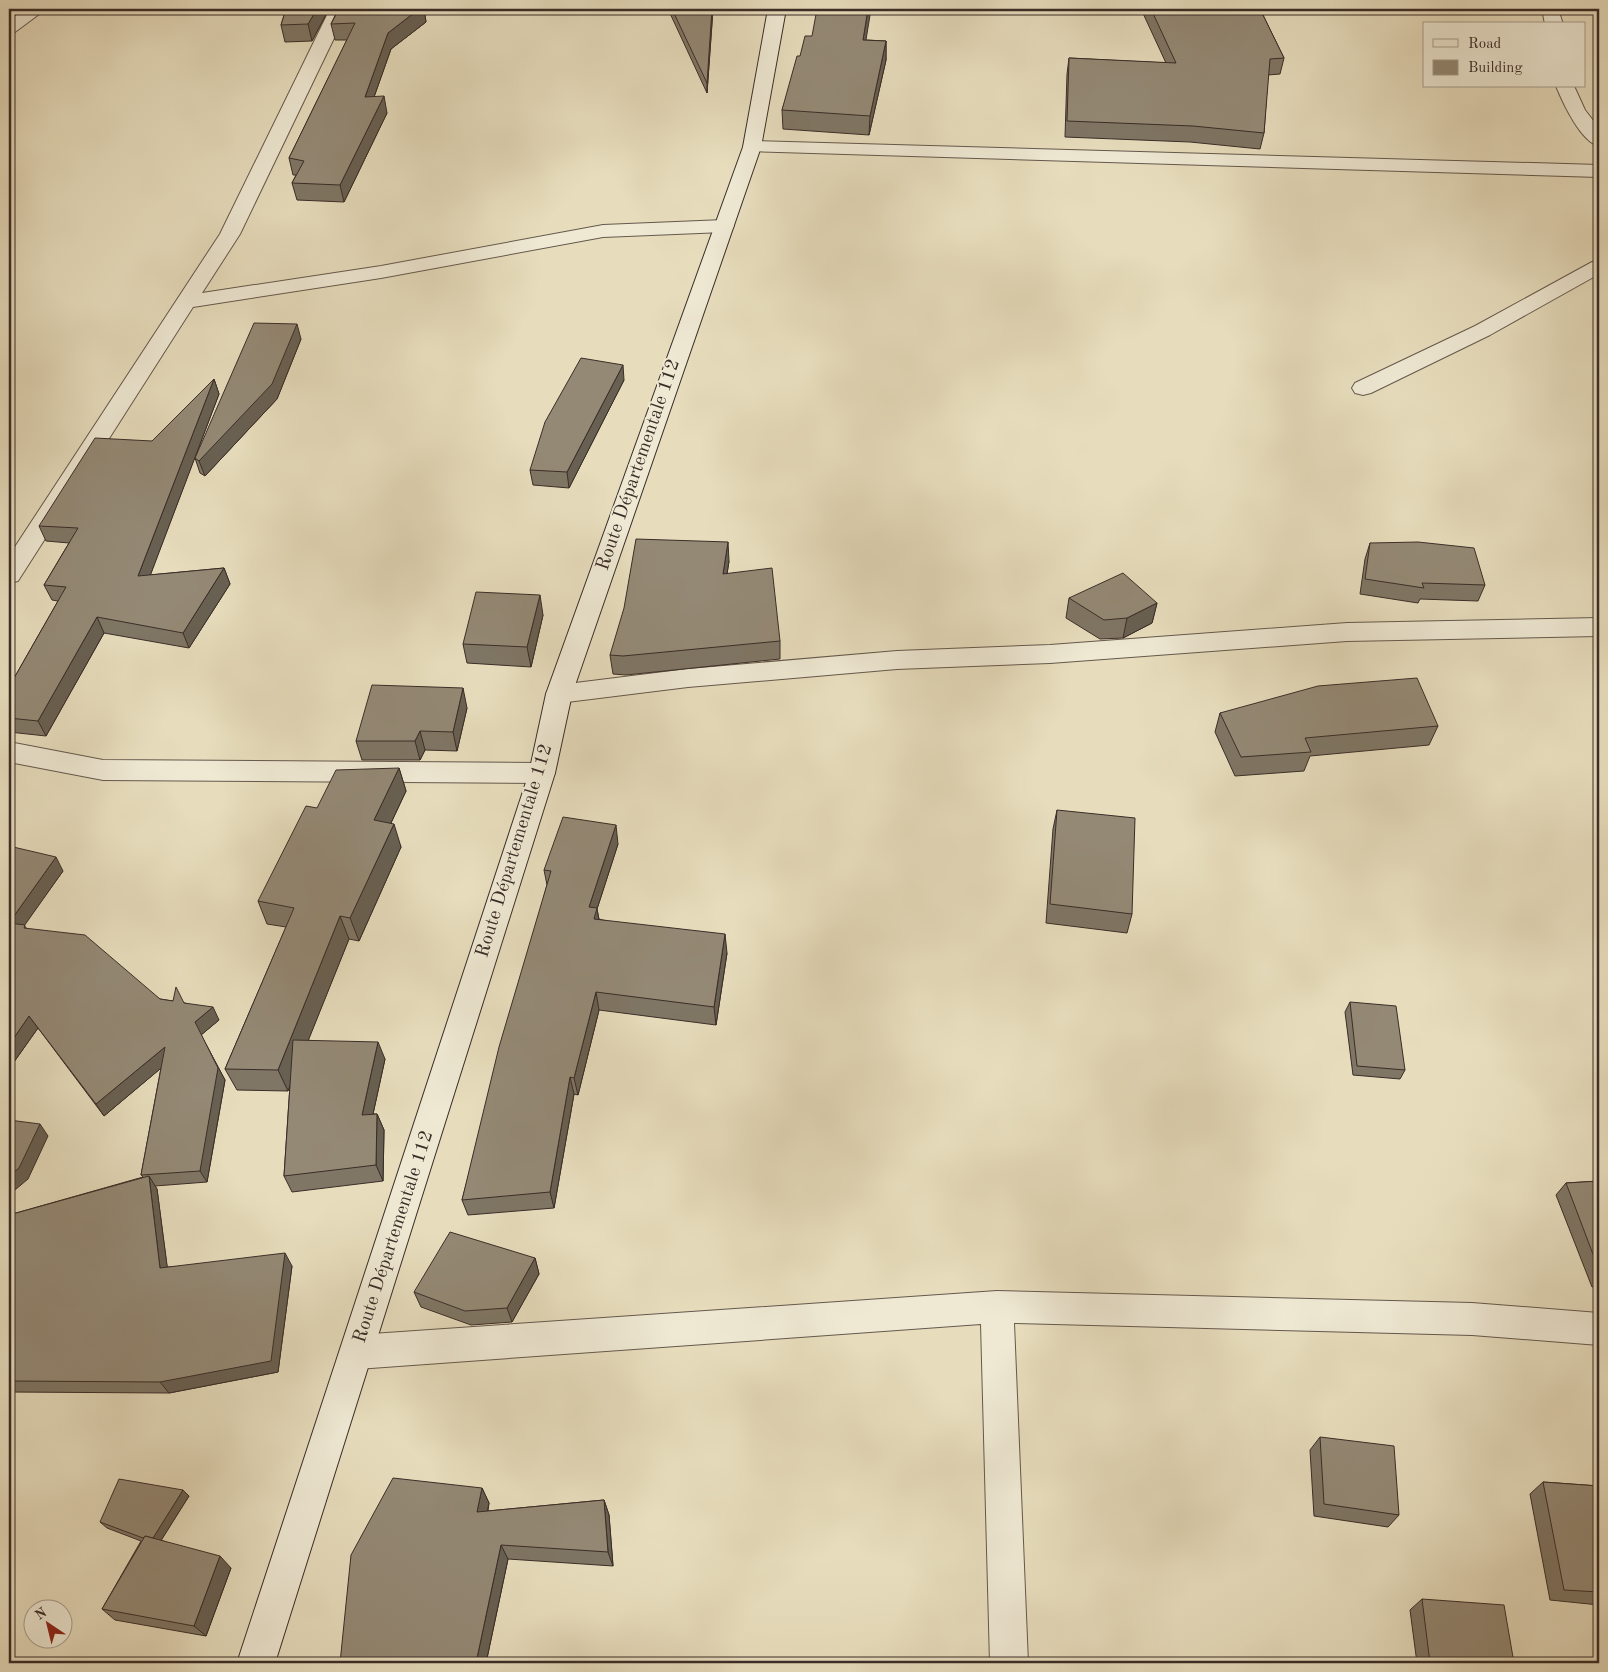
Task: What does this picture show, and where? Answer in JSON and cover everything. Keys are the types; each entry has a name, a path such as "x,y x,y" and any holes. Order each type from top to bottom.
{"street":[{"path":"9,28 37,9"},
{"path":"9,575 230,234 339,9"},
{"name":"Route Départementale 112","path":"256,1663 542,773 559,694 752,147 777,9"},
{"path":"1550,9 1553,22"},
{"path":"1566,88 1576,111 1599,140"},
{"path":"752,147 1599,171"},
{"path":"186,302 381,272 603,231 724,226"},
{"path":"1363,388 1417,364 1553,293 1599,266"},
{"path":"559,694 688,678 897,660 1050,654 1347,632 1599,627"},
{"path":"9,752 102,770 542,773"},
{"path":"997,1307 1009,1663"},
{"path":"357,1352 997,1307 1472,1319 1599,1329"}],"building":[{"path":"286,9 317,9 308,24 281,25"},
{"path":"339,9 419,9 388,33 365,97 384,96 340,185 292,183 304,161 289,158 355,23 331,24"},
{"path":"672,9 712,9 707,83"},
{"path":"817,9 868,9 863,40 886,41 870,116 782,110 797,56 800,56 805,36 812,36"},
{"path":"1151,9 1260,9 1284,58 1270,59 1264,133 1193,126 1067,121 1069,58 1176,63"},
{"path":"254,323 297,324 272,384 199,461 195,458"},
{"path":"581,358 623,365 567,472 530,470 545,422"},
{"path":"214,379 138,576 224,568 183,633 97,617 38,721 9,718 9,687 66,587 44,585 78,528 39,526 95,438 152,441"},
{"path":"636,539 728,542 723,574 772,568 780,641 623,656 610,655 624,608"},
{"path":"1418,542 1474,548 1485,585 1422,583 1424,588 1365,579 1370,543"},
{"path":"1123,573 1157,603 1127,618 1104,620 1069,598"},
{"path":"476,592 540,595 527,647 463,644"},
{"path":"1417,678 1438,726 1305,738 1311,752 1241,757 1220,713 1318,686"},
{"path":"372,685 463,688 453,732 420,731 415,741 356,741"},
{"path":"399,768 374,820 394,824 350,918 340,916 278,1070 225,1069 294,908 258,901 306,806 317,808 336,770"},
{"path":"1057,810 1135,818 1132,914 1050,904"},
{"path":"563,817 616,825 589,907 597,908 594,919 725,934 714,1007 596,992 574,1078 570,1077 550,1192 462,1200 499,1047 551,871 544,870"},
{"path":"9,846 56,857 9,923"},
{"path":"9,923 25,925 24,928 85,935 160,999 173,1001 176,987 184,1003 213,1007 195,1022 218,1068 200,1171 141,1175 165,1047 96,1104 29,1016 9,1045"},
{"path":"1350,1002 1396,1006 1405,1070 1357,1066"},
{"path":"293,1040 378,1042 362,1115 377,1114 376,1165 284,1176"},
{"path":"9,1120 40,1124 19,1168 9,1176"},
{"path":"149,1176 160,1268 285,1253 271,1361 160,1382 9,1381 9,1215"},
{"path":"1599,1181 1599,1270 1566,1183"},
{"path":"450,1232 535,1258 507,1308 465,1311 414,1292"},
{"path":"1320,1437 1394,1446 1399,1515 1324,1504"},
{"path":"393,1478 482,1488 477,1512 604,1500 608,1552 501,1545 476,1663 340,1663 351,1555"},
{"path":"119,1479 183,1490 153,1538 145,1536 143,1538 100,1522"},
{"path":"1543,1482 1599,1486 1599,1592 1564,1590"},
{"path":"145,1536 220,1556 194,1626 102,1609"},
{"path":"1422,1599 1504,1605 1514,1663 1430,1663"}]}
